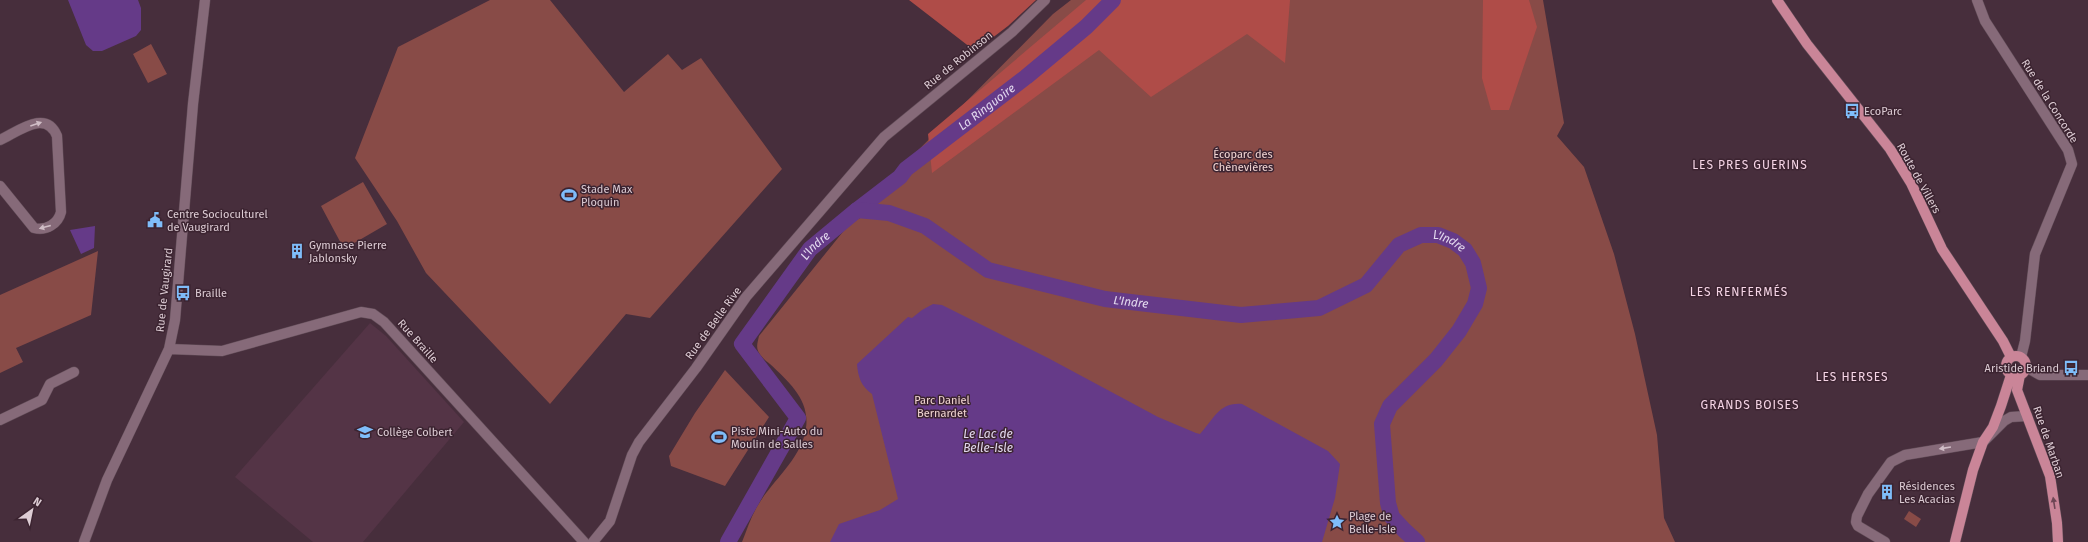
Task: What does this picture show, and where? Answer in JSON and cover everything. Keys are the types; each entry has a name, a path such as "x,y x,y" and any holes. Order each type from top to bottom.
{"main road":[{"name":"Route de Villers","path":"1777,0 1806,44 1890,149 1911,183 1942,249 2018,366"},
{"name":"Rue de Marban","path":"2018,366 2017,390 2050,476 2057,523 2058,542"},
{"path":"1955,542 1973,470 1983,442 1993,427 2018,366"}],"street":[{"name":"Rue de Vaugirard","path":"84,542 107,480 169,349 175,320 193,104 205,0"},
{"name":"Rue de Robinson","path":"884,137 1012,32 1045,0"},
{"name":"Rue de la Concorde","path":"1978,0 1985,21 2068,150 2072,164 2035,254 2025,342 2018,366"},
{"path":"0,140 39,122 49,123 53,127 57,136 61,212 59,219 42,229 34,228 0,186"},
{"name":"Rue de Belle Rive","path":"593,542 610,521 632,455 639,442 696,368 746,297 884,137"},
{"name":"Rue Braille","path":"169,349 222,351 361,312 373,314 384,322 584,542"},
{"path":"2018,366 2040,375 2088,374"},
{"path":"0,420 42,400 50,384 74,372"},
{"path":"1885,542 1858,526 1856,522 1857,516 1868,494 1891,462 1905,454 1983,442 2004,421 2011,417 2027,416"}],"shaded area":[{"path":"909,0 1036,0 1008,26 975,51"},
{"path":"1086,0 1290,0 1285,63 1247,34 1151,97 1099,50 932,173 928,134"},
{"path":"1483,0 1529,0 1537,27 1509,110 1491,110 1482,78"},
{"name":"Collège Colbert","path":"370,323 386,336 464,422 363,542 313,542 235,477"}],"green space":[{"name":"Stade Max Ploquin","path":"490,0 550,0 624,92 668,54 682,70 701,58 782,169 650,318 626,314 550,404 426,273 397,221 355,158 398,47"},
{"path":"1071,0 1543,0 1564,123 1557,136 1584,167 1614,254 1635,334 1657,435 1664,518 1675,542 742,542 756,509 799,449 806,428 805,409 797,392 759,353 757,345 759,336 850,223 860,218 864,205 1053,14"},
{"path":"151,44 167,74 148,83 133,54"},
{"path":"363,182 387,224 344,249 321,206"},
{"path":"98,251 91,315 16,348 23,362 0,373 0,295"},
{"name":"Piste Mini-Auto du Moulin de Salles","path":"725,370 769,417 725,486 671,466 669,456 695,413"},
{"path":"1909,511 1921,519 1916,527 1904,519"}],"water":[{"path":"68,0 138,0 141,8 141,30 136,36 102,51 93,51 86,45"},
{"path":"95,226 94,248 81,254 70,230"},
{"name":"Le Lac de Belle-Isle","path":"933,304 942,305 1048,358 1158,417 1196,433 1200,434 1213,417 1222,409 1234,404 1242,404 1328,451 1340,464 1335,498 1322,542 830,542 839,524 880,510 898,499 872,394 865,388 861,381 857,364 908,317 912,318"}],"waterway":[{"name":"La Ringuoire","path":"857,210 900,177 906,169 1026,77 1086,27 1113,0"},
{"name":"L'Indre","path":"728,542 798,418 742,344 810,249 857,210 889,213 925,226 988,270 1105,299 1241,315 1319,308 1366,285 1399,245 1421,235 1438,235 1453,241 1465,250 1473,263 1479,288 1475,304 1459,331 1436,360 1390,406 1382,424 1388,503 1392,517 1417,542"}],"place":[{"name":"EcoParc","path":"1852,111"},
{"name":"Stade Max Ploquin","path":"569,195"},
{"name":"Centre Socioculturel de Vaugirard","path":"155,220"},
{"name":"Gymnase Pierre Jablonsky","path":"297,251"},
{"name":"Braille","path":"183,293"},
{"name":"Aristide Briand","path":"2071,368"},
{"name":"Collège Colbert","path":"365,432"},
{"name":"Piste Mini-Auto du Moulin de Salles","path":"719,437"},
{"name":"Résidences Les Acacias","path":"1887,492"},
{"name":"Plage de Belle-Isle","path":"1337,522"}],"district":[{"name":"LES PRES GUERINS","path":"1750,165"},
{"name":"LES RENFERMÉS","path":"1739,292"},
{"name":"LES HERSES","path":"1852,377"},
{"name":"GRANDS BOISES","path":"1750,405"}],"park label":[{"name":"Écoparc des Chènevières","path":"1243,160"},
{"name":"Parc Daniel Bernardet","path":"942,406"}]}
